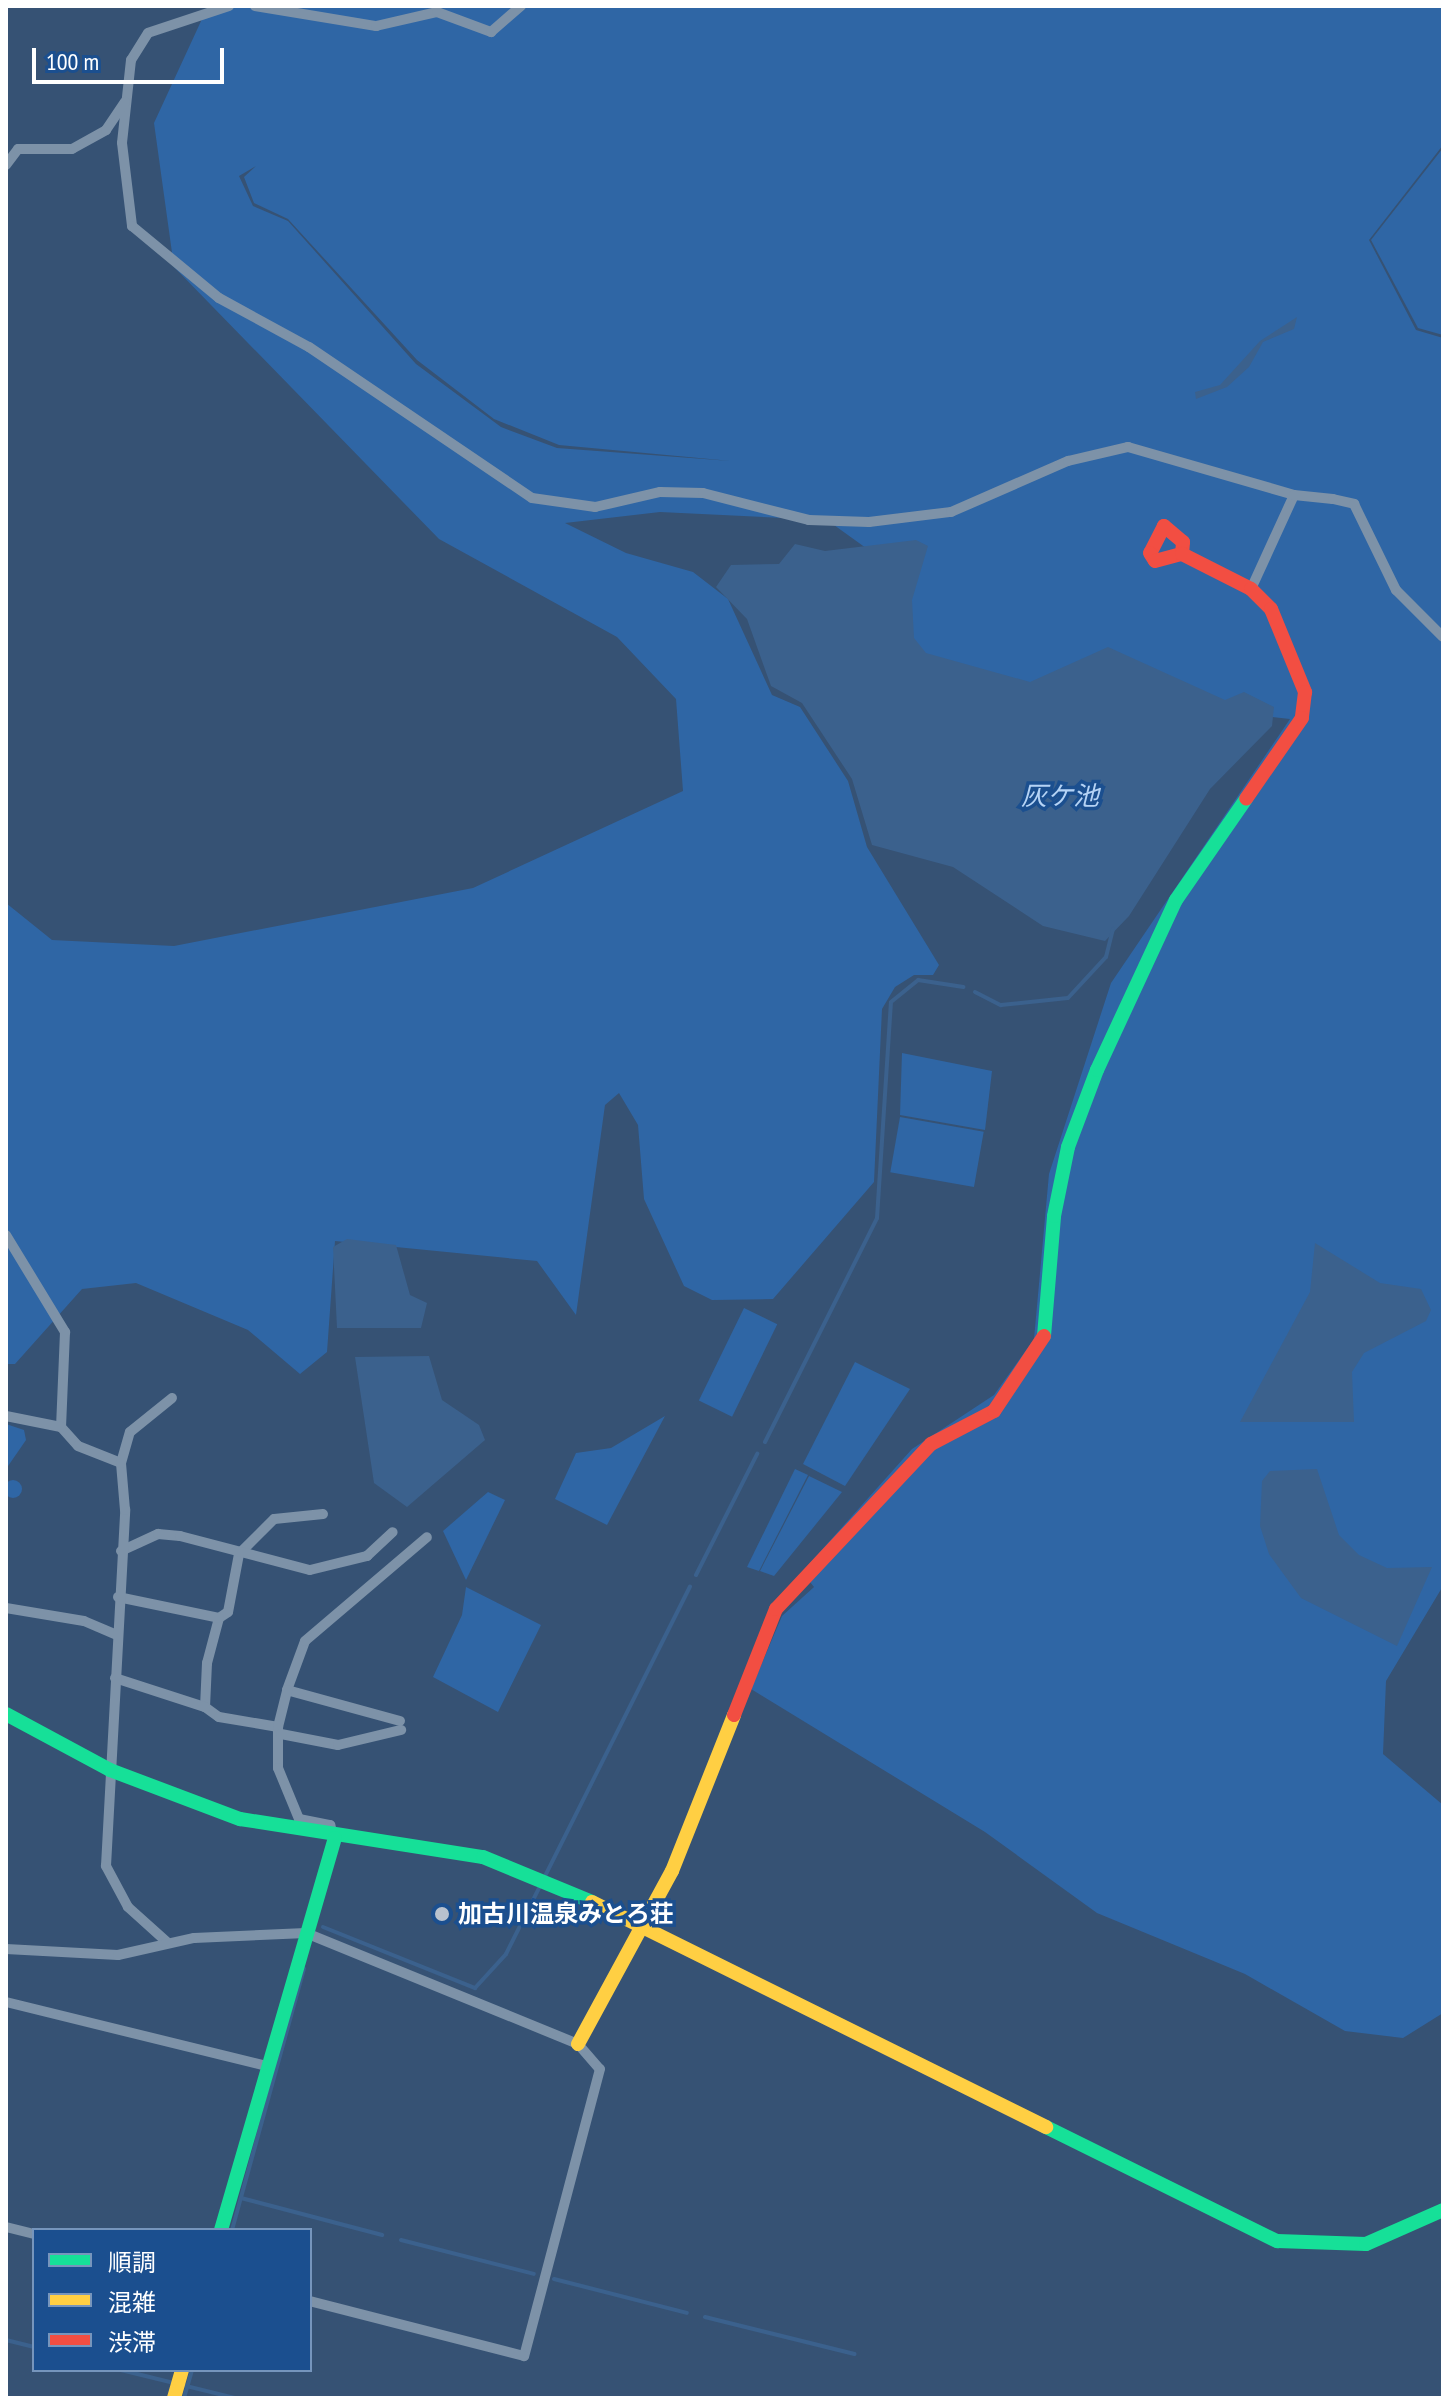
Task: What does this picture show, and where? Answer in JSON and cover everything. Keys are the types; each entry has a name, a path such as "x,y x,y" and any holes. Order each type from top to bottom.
{"street":[{"path":"229,6 148,33 131,60 123,186 143,240 219,298 309,347 532,498 595,507 660,492 703,493 809,520 869,522 951,512 1068,461 1128,447 1294,495 1354,504 1396,590 1443,637"},
{"path":"255,6 376,26 437,12 491,32 521,6"},
{"path":"6,165 18,149 72,149 106,130 129,97"},
{"path":"1251,589 1294,495"},
{"path":"578,2044 672,1871 776,1609 931,1444 994,1411 1048,1329 1054,1216 1068,1147 1097,1070 1176,900 1302,718 1305,692 1285,636 1251,589 1182,554"},
{"path":"6,1235 65,1332 61,1427"},
{"path":"168,1943 128,1907 106,1866 121,1551 121,1463 130,1432 172,1398"},
{"path":"6,1416 61,1427 78,1446 121,1463"},
{"path":"118,1597 219,1618 228,1612 239,1554 274,1519 323,1514"},
{"path":"121,1551 158,1534 310,1570 367,1556 393,1532"},
{"path":"222,2228 266,2066 335,1838 330,1825 299,1819 278,1768 287,1690 305,1641 427,1537"},
{"path":"6,1608 84,1621 117,1635"},
{"path":"205,1707 219,1618"},
{"path":"115,1678 205,1707 219,1717 338,1745 400,1726 287,1690"},
{"path":"6,1714 110,1770 240,1819 335,1838 483,1857 641,1928 1277,2241 1366,2244 1443,2210"},
{"path":"6,1949 118,1955 168,1943 306,1933 578,2044 600,2069 524,2356 312,2302"},
{"path":"6,2002 266,2066"},
{"path":"6,2227 32,2234"},
{"path":"174,2398 181,2372"}],"shaded area":[{"path":"208,6 1443,6 1443,145 1369,240 1416,330 1443,338 1443,1586 1386,1681 1383,1754 1443,1805 1443,2013 1403,2038 1345,2031 1245,1974 1097,1913 985,1832 751,1689 782,1616 814,1587 802,1572 912,1449 994,1395 1034,1339 1049,1174 1111,983 1290,719 1036,690 916,659 898,571 827,520 660,512 565,523 626,553 693,572 728,599 772,695 800,707 848,781 867,847 939,965 933,975 914,975 895,987 882,1009 874,1182 773,1299 712,1300 684,1286 644,1199 638,1125 619,1093 605,1105 576,1315 537,1261 335,1241 327,1352 300,1374 248,1330 136,1283 82,1289 15,1364 6,1364 6,903 52,940 174,946 473,888 683,791 676,699 617,637 439,539 174,267 154,123","holes":["256,166 244,177 254,203 288,219 417,360 494,419 559,445 731,461 557,448 501,427 416,364 288,221 253,206 239,176"]},
{"path":"1443,148 1443,335 1418,328 1371,240"},
{"path":"902,1053 992,1071 985,1130 900,1115"},
{"path":"900,1117 984,1132 974,1187 890,1172"},
{"path":"744,1308 777,1324 732,1417 699,1401"},
{"path":"855,1362 910,1389 845,1486 803,1464"},
{"path":"665,1416 607,1525 555,1499 576,1453 611,1448"},
{"path":"6,1424 24,1430 26,1440 6,1469"},
{"path":"795,1469 808,1475 759,1571 747,1567"},
{"path":"809,1476 842,1492 774,1576 760,1571"},
{"path":"9,1480 17,1480 22,1489 20,1496 9,1498 4,1493 4,1485"},
{"path":"488,1492 505,1500 466,1580 443,1531"},
{"path":"466,1587 541,1625 498,1712 433,1677 462,1615"}],"water":[{"path":"1297,317 1294,329 1263,342 1249,367 1227,387 1196,399 1195,392 1220,385 1260,341"},
{"name":"灰ケ池","path":"916,540 928,546 912,600 914,638 926,653 1030,682 1108,647 1225,700 1244,692 1274,707 1272,726 1210,789 1129,916 1105,941 1043,926 953,867 872,845 852,779 802,703 771,686 747,619 716,587 731,565 779,564 795,544 825,551"},
{"path":"347,1239 396,1245 410,1295 427,1303 421,1328 337,1328 333,1247"},
{"path":"1315,1243 1380,1283 1421,1289 1431,1310 1426,1321 1364,1353 1352,1372 1354,1422 1240,1422 1310,1292"},
{"path":"429,1356 442,1400 479,1425 485,1440 407,1507 374,1483 355,1357"},
{"path":"1317,1469 1339,1535 1359,1555 1387,1568 1432,1567 1397,1646 1301,1598 1269,1554 1260,1526 1262,1481 1270,1471"}],"waterway":[{"path":"975,992 1001,1005 1068,998 1106,957 1113,929"},
{"path":"765,1442 877,1218 891,1002 918,980 963,987"},
{"path":"696,1575 757,1454"},
{"path":"323,1927 475,1988 506,1954 690,1587"},
{"path":"233,2228 304,1969"},
{"path":"241,2198 382,2235"},
{"path":"401,2240 534,2274"},
{"path":"554,2279 687,2313"},
{"path":"705,2317 854,2354"},
{"path":"6,2340 32,2346"},
{"path":"129,2372 235,2398"},
{"path":"184,2398 191,2372"}],"traffic: fast":[{"path":"1044,1336 1054,1216 1068,1147 1097,1070 1176,900 1246,799"},
{"path":"6,1714 110,1770 240,1819 483,1857 592,1902"},
{"path":"222,2228 335,1838"},
{"path":"1046,2127 1277,2241 1366,2244 1443,2210"}],"traffic: slow":[{"path":"578,2044 672,1871 734,1715"},
{"path":"592,1902 1046,2127"},
{"path":"174,2398 181,2372"}],"traffic: jam":[{"path":"1182,554 1183,542 1164,526 1150,553 1155,561 1182,554 1251,589 1271,609 1305,692 1302,718 1246,799"},
{"path":"734,1715 776,1609 931,1444 994,1411 1044,1336"}],"place":[{"name":"加古川温泉みとろ荘","path":"442,1914"}]}
